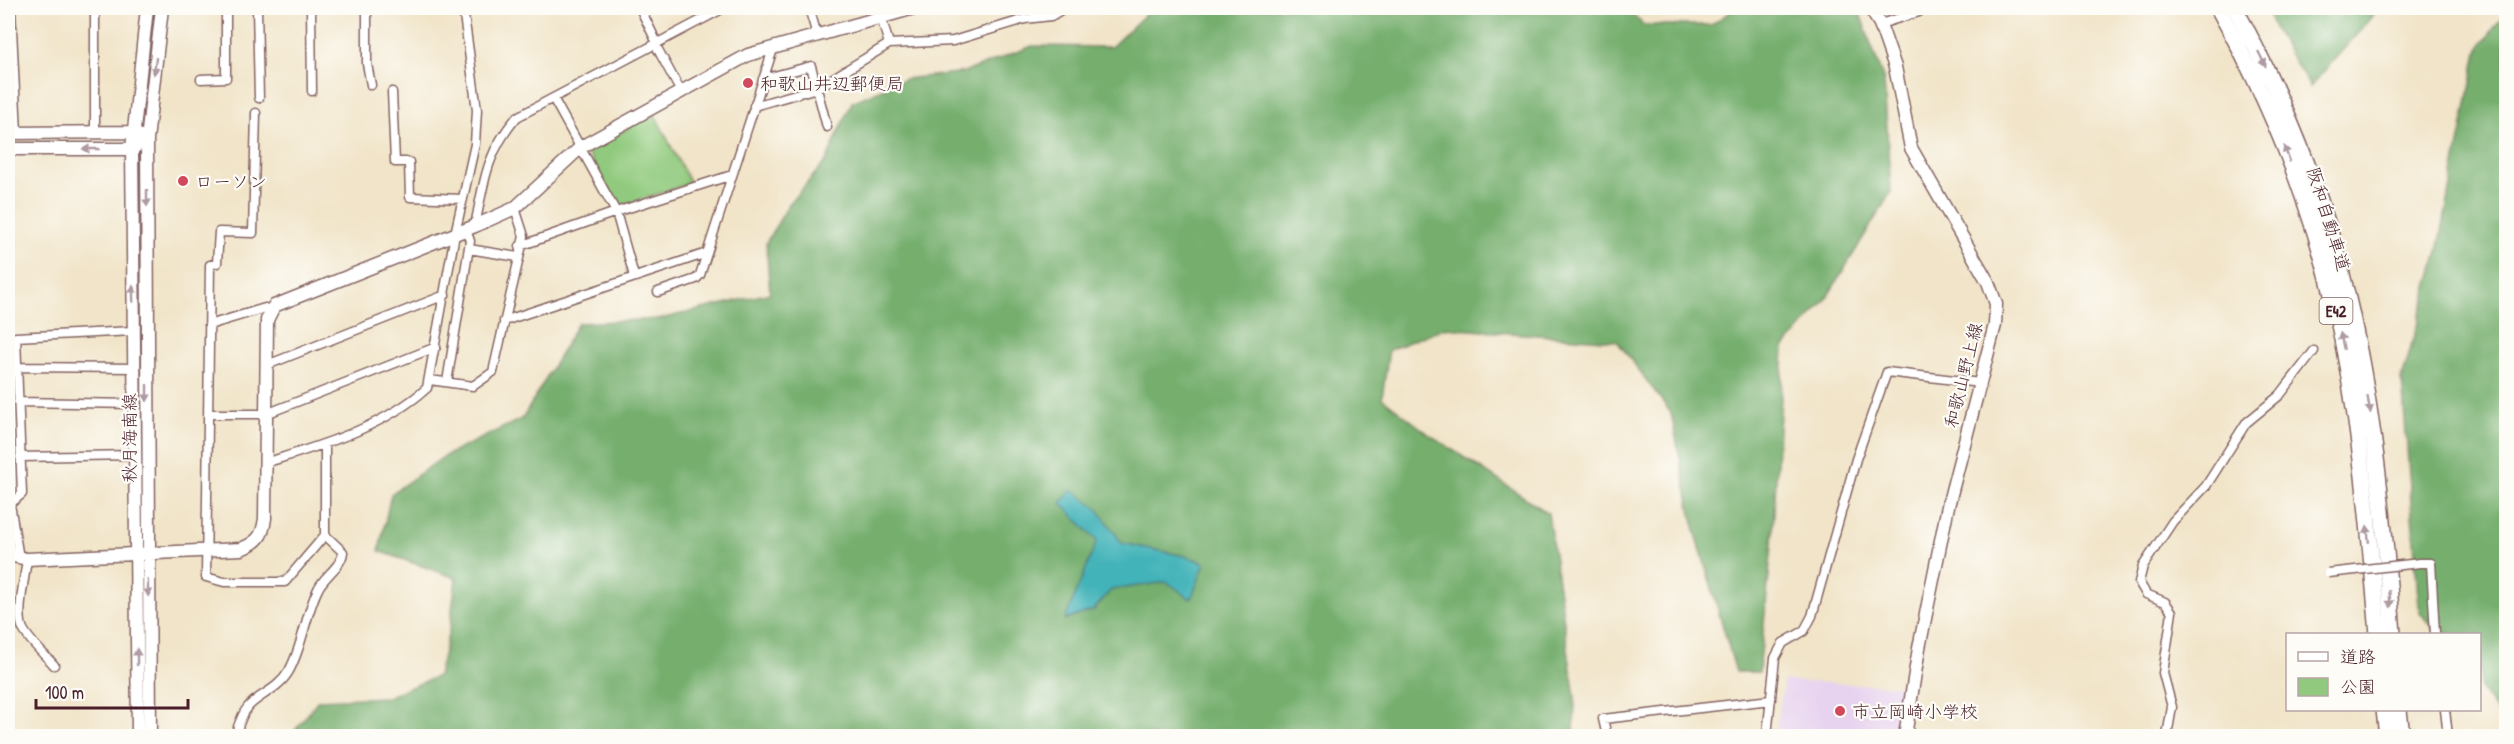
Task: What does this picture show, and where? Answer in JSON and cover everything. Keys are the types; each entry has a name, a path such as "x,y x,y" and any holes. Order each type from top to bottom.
{"highway":[{"name":"阪和自動車道","path":"2218,8 2258,84 2286,150 2319,247 2336,313 2356,420 2378,633"},
{"name":"阪和自動車道","path":"2235,8 2271,78 2300,145 2336,252 2371,418 2393,633"},
{"path":"2384,711 2387,736"},
{"path":"2399,711 2402,736"}],"main road":[{"name":"秋月海南線","path":"147,8 132,149 135,455 150,736"},
{"name":"秋月海南線","path":"138,736 147,140 162,8"},
{"path":"18,558 242,549 260,539 265,518 267,320 274,306 515,208 581,147 748,55 914,8"},
{"name":"和歌山野上線","path":"1870,8 1880,24 1895,67 1911,148 1988,282 1996,304 1995,325 1948,506 1919,648 1905,736"},
{"path":"8,149 132,149 147,140 133,132 12,133"}],"street":[{"path":"11,8 12,133"},
{"path":"95,8 95,132"},
{"path":"201,79 226,78 226,8"},
{"path":"257,8 259,98"},
{"path":"311,8 312,91"},
{"path":"367,8 367,64 371,85"},
{"path":"447,382 469,249 470,238 465,230 463,199 475,144 477,110 463,8"},
{"path":"640,8 681,92"},
{"path":"265,463 325,444 389,417 408,405 427,388 445,295 465,230 487,164 501,135 516,117 724,8"},
{"path":"809,8 817,35"},
{"path":"1023,8 1025,19"},
{"path":"754,106 817,88 889,44 953,41 1025,19 1051,16 1064,8"},
{"path":"1880,24 1924,8"},
{"path":"881,17 889,44"},
{"path":"658,292 696,279 700,275 773,48"},
{"path":"763,79 812,66 827,127"},
{"path":"392,92 394,162 409,162 410,197 463,199"},
{"path":"553,98 616,212 634,276"},
{"path":"256,113 253,233 219,232 216,263 210,265 206,577 224,582 285,582 325,535 325,444"},
{"path":"520,246 732,175"},
{"path":"430,380 473,386 493,372 524,236 515,208"},
{"path":"469,249 518,257"},
{"path":"504,321 707,253"},
{"path":"267,365 445,295"},
{"path":"209,325 265,308 271,310"},
{"path":"54,665 24,631 21,624 18,558 10,504 22,494 16,337 133,331"},
{"path":"208,414 266,414 436,347"},
{"path":"2167,736 2172,707 2163,673 2172,612 2165,602 2146,594 2139,582 2143,566 2173,521 2206,486 2246,423 2280,395 2314,351"},
{"path":"17,367 134,368"},
{"path":"1767,736 1775,658 1783,643 1804,631 1812,616 1856,459 1887,372 1980,383"},
{"path":"18,402 134,404"},
{"path":"20,457 135,455"},
{"path":"235,736 238,725 249,706 271,691 288,672 311,603 322,582 342,558 343,552 325,535"},
{"path":"2328,573 2431,563 2435,633"},
{"path":"1607,736 1603,719 1771,700"},
{"path":"2445,711 2448,736"}],"shaded area":[{"name":"市立岡崎小学校","path":"1784,681 1906,686 1897,736 1775,736"}],"green space":[{"path":"1152,8 1628,8 1643,25 1711,25 1736,8 1858,8 1884,81 1891,192 1826,299 1784,348 1772,545 1759,672 1736,672 1693,523 1671,413 1617,341 1444,328 1389,350 1382,398 1430,435 1548,513 1575,697 1574,736 291,736 318,700 387,697 438,676 450,627 456,578 379,551 391,494 445,456 523,418 578,323 660,319 770,293 766,243 789,204 826,161 852,102 905,79 965,72 1032,46 1111,47"},
{"path":"2265,8 2380,8 2310,87 2276,32"},
{"path":"2506,11 2506,724 2481,690 2481,633 2436,633 2419,611 2402,379 2438,252 2477,52"},
{"path":"654,113 690,183 619,207 587,152"}],"water":[{"path":"1072,490 1097,508 1122,543 1185,556 1205,563 1191,599 1167,582 1111,590 1094,610 1065,620 1097,541 1061,503"}],"place":[{"name":"和歌山井辺郵便局","path":"748,83"},
{"name":"ローソン","path":"183,181"},
{"name":"市立岡崎小学校","path":"1840,711"}]}
